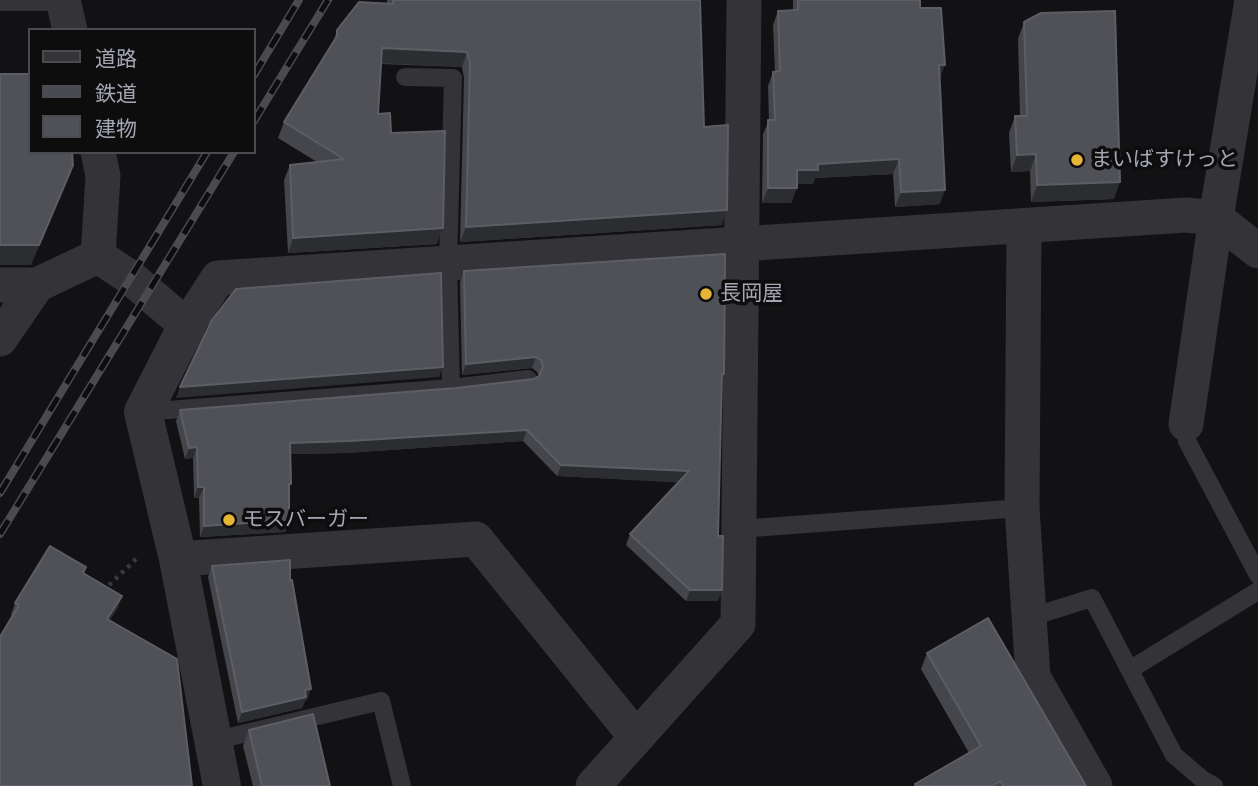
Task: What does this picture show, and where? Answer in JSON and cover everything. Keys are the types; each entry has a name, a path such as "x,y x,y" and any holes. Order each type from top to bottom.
{"street":[{"path":"611,779 636,737 738,624 744,0"},
{"path":"1186,424 1252,0"},
{"path":"98,154 103,176 98,256"},
{"path":"222,786 178,559 143,412 187,326 218,278 1186,215 1216,218 1258,251"},
{"path":"1024,227 1022,508 1032,677 1095,786"},
{"path":"98,256 131,278 187,326"},
{"path":"0,285 37,285 98,256"},
{"path":"0,339 37,285"},
{"path":"178,559 475,539 636,737"}],"lane":[{"path":"0,2 65,10"},
{"path":"405,77 453,78 448,263 452,388"},
{"path":"143,412 452,388 528,379"},
{"path":"1186,424 1187,441 1258,575"},
{"path":"739,529 1022,508"},
{"path":"1131,668 1258,590"},
{"path":"1028,618 1092,598 1131,668 1174,755 1214,786"},
{"path":"213,741 381,701 402,786"}],"building":[{"path":"393,0 700,0 704,127 728,125 727,210 466,227 470,63 467,52 382,48 378,114 390,113 391,133 445,131 443,228 293,238 290,165 344,159 284,122 337,36 337,30 359,2 393,4"},
{"path":"798,0 920,0 920,8 941,8 945,65 939,65 945,190 901,192 899,159 818,164 818,170 797,170 797,188 768,188 768,120 775,120 773,72 780,71 778,11 798,10"},
{"path":"1115,11 1120,182 1037,185 1036,154 1017,155 1015,116 1027,116 1024,22 1041,13"},
{"path":"0,74 28,74 28,154 72,154 73,165 39,245 0,245"},
{"path":"725,254 718,536 723,536 722,590 690,590 630,534 689,471 561,465 527,430 290,443 289,520 204,526 204,487 198,487 197,447 189,448 180,410 456,388 534,379 539,376 543,367 541,360 536,357 466,364 464,271"},
{"path":"441,273 443,367 180,387 212,320 236,289"},
{"path":"50,546 86,567 83,573 122,596 107,619 177,659 192,786 0,786 0,637 19,605 15,603"},
{"path":"290,560 290,580 311,689 305,690 306,697 242,712 212,566"},
{"path":"988,618 1086,786 1003,786 1001,781 992,786 916,786 915,784 981,746 927,653"},
{"path":"313,714 330,786 262,786 249,730"}],"railway":[{"path":"256,72 299,0"},
{"path":"256,118 328,0"},
{"path":"0,493 206,154"},
{"path":"0,534 233,154"}],"place":[{"name":"まいばすけっと","path":"1077,160"},
{"name":"長岡屋","path":"706,294"},
{"name":"モスバーガー","path":"229,520"}]}
